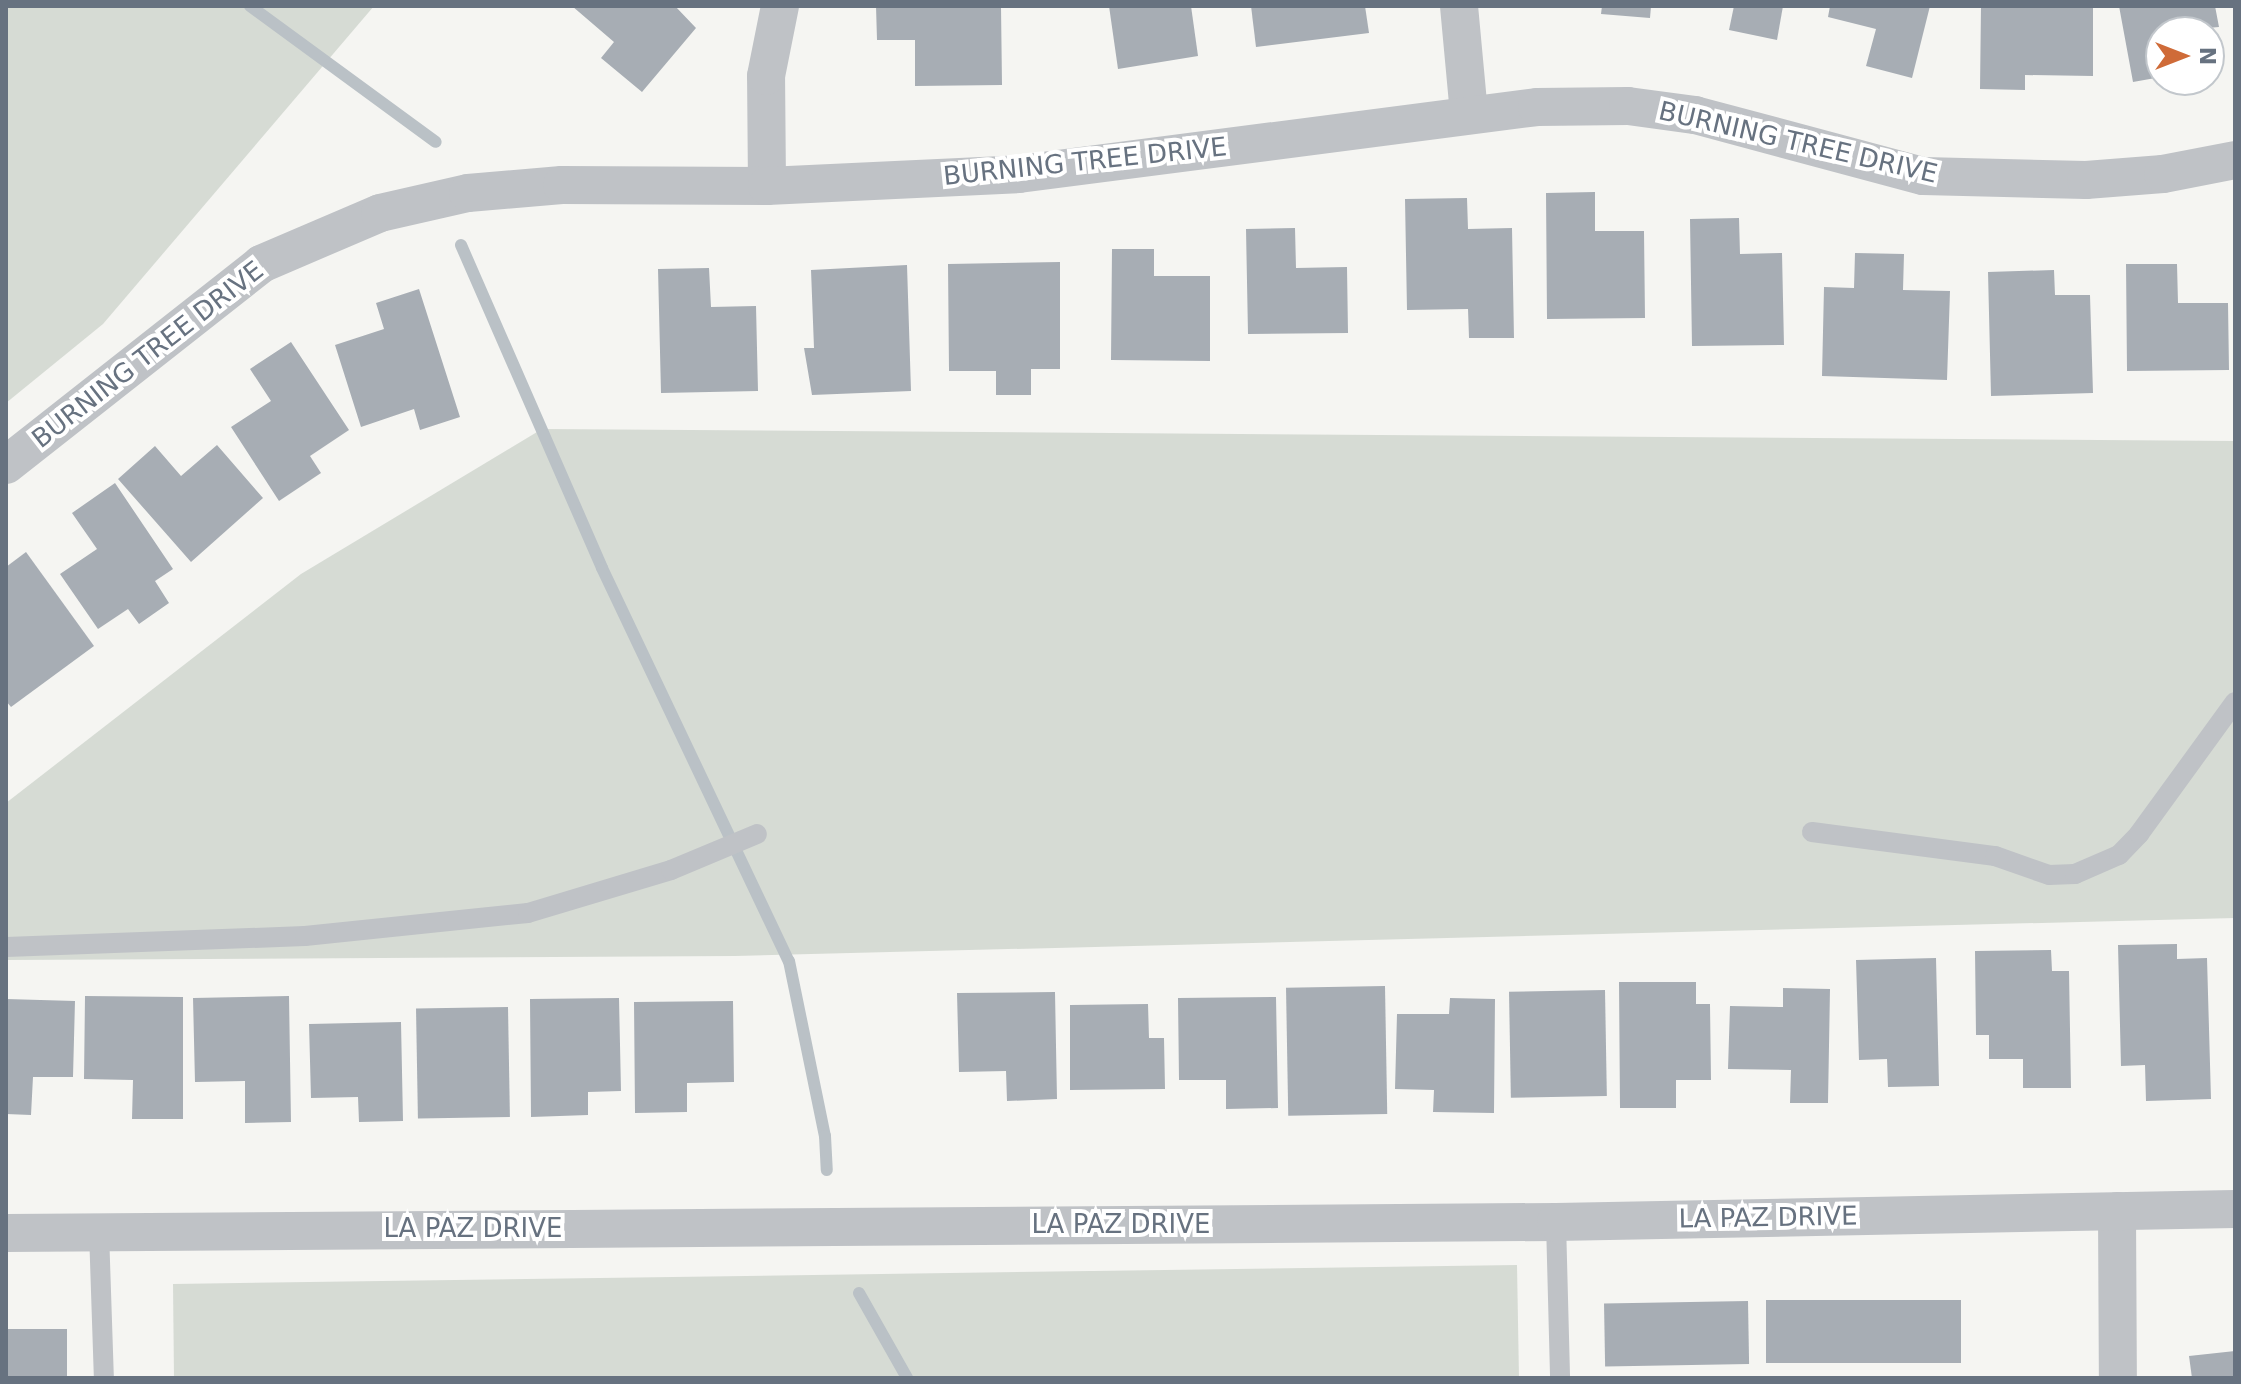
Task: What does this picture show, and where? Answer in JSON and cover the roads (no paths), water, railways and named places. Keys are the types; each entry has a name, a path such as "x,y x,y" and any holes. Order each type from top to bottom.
{"street":[{"path":"767,186 766,76 780,6"},
{"path":"1459,6 1469,114"},
{"name":"BURNING TREE DRIVE","path":"6,465 261,264 380,213 468,193 562,185 767,186 1033,173 1537,107 1641,108 1695,115 1923,176 1994,180 2163,174 2235,160"},
{"name":"LA PAZ DRIVE","path":"6,1233 1556,1222 2235,1209"},
{"path":"2117,1211 2118,1378"}],"lane":[{"path":"1812,832 1995,856 2049,875 2075,874 2119,855 2139,834 2235,702"},
{"path":"6,947 305,936 528,913 671,870 757,834"},
{"path":"1556,1222 1560,1378"},
{"path":"99,1231 104,1378"}],"waterway":[{"path":"250,6 436,142"},
{"path":"461,245 602,568 789,961 825,1136 827,1170"},
{"path":"859,1293 907,1378"}]}
